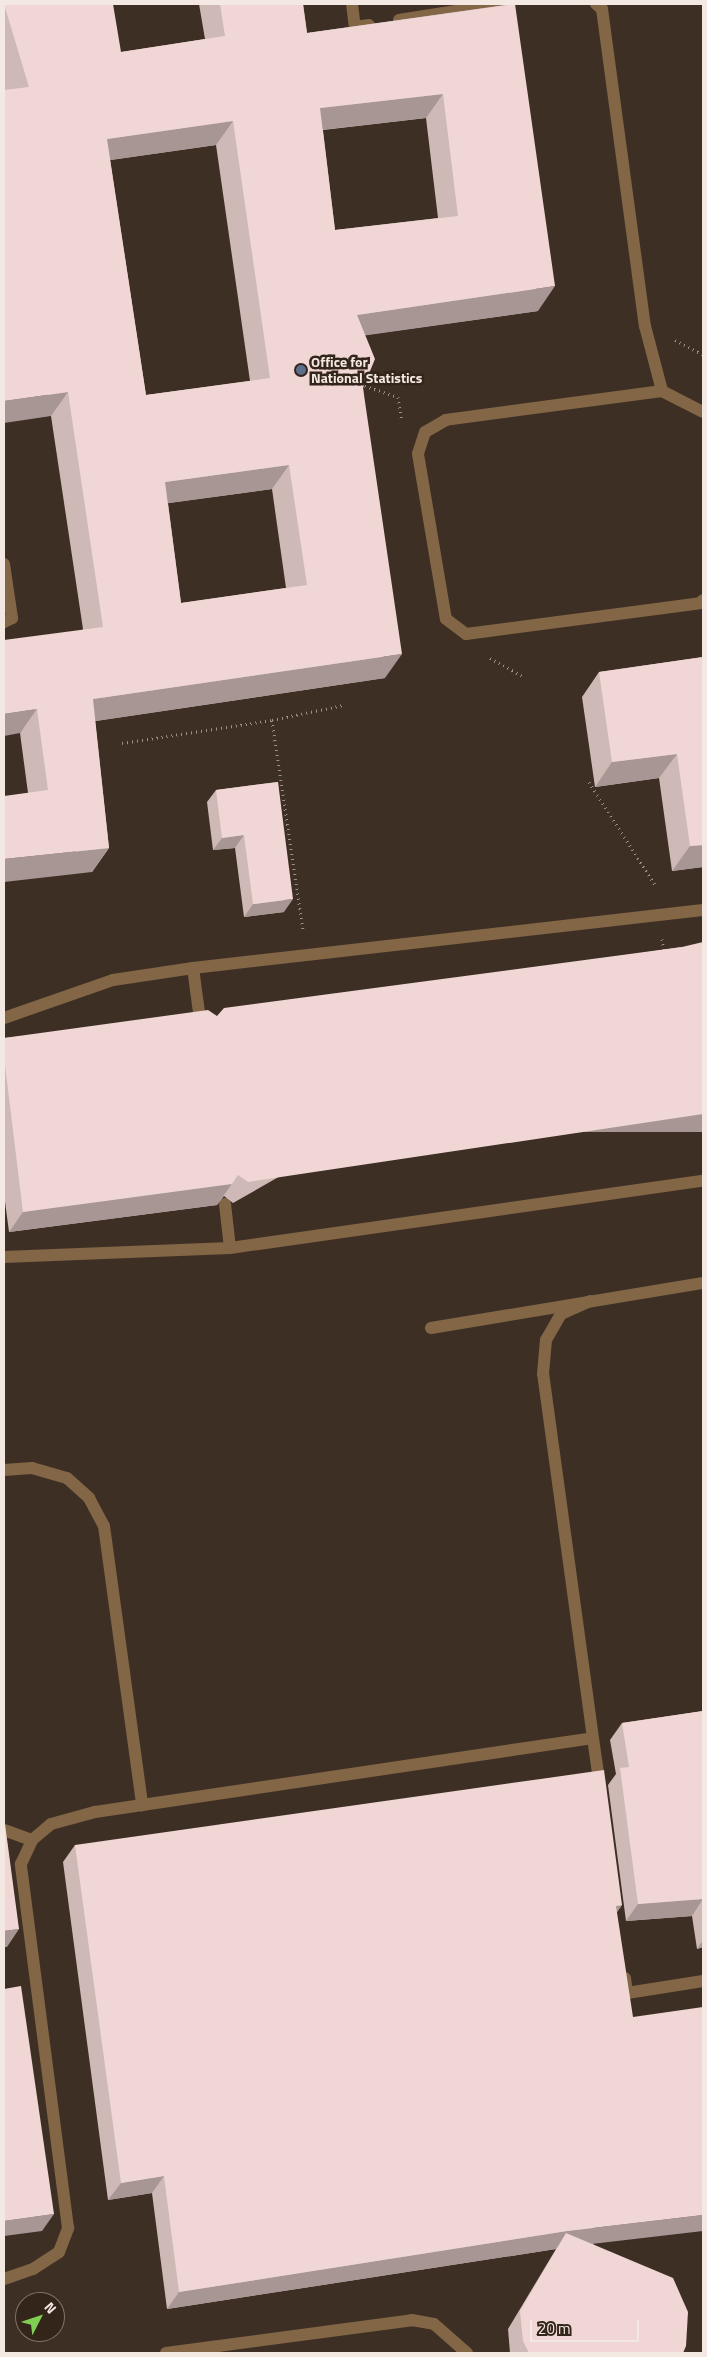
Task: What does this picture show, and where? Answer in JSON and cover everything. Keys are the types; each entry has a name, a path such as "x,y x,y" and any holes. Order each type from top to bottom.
{"lane":[{"path":"352,4 355,27 500,4"},
{"path":"596,4 602,9 645,326 662,391"},
{"path":"703,412 662,391 446,420 426,432 418,454 438,586 446,620 466,634 700,603 703,600"},
{"path":"4,564 12,618 4,622"},
{"path":"4,1018 114,980 193,968 703,910"},
{"path":"193,968 201,1029"},
{"path":"4,1258 230,1248 703,1182"},
{"path":"225,1204 230,1248"},
{"path":"431,1328 703,1283"},
{"path":"590,1301 560,1314 546,1340 543,1374 601,1797"},
{"path":"4,1470 32,1468 67,1478 89,1498 104,1526 142,1805"},
{"path":"4,2278 33,2269 59,2252 68,2228 22,1864 32,1840 51,1824 95,1812 593,1738"},
{"path":"4,1830 32,1840"},
{"path":"624,1964 628,1993 703,1981"},
{"path":"166,2353 412,2320 434,2324 463,2346 467,2353"}],"path":[{"path":"122,743 272,720 343,705"},
{"path":"272,720 306,955"},
{"path":"589,782 655,885"}],"building":[{"name":"Office for National Statistics","path":"4,4 113,4 121,52 225,36 220,4 303,4 307,33 515,4 555,286 357,315 375,359 363,388 402,654 93,699 109,848 4,859 4,796 48,790 37,709 4,714 4,640 103,627 68,392 4,401 4,90 29,87","holes":["443,94 458,216 335,230 320,108","233,121 270,378 146,395 107,139","289,465 307,585 181,603 165,482"]},
{"path":"703,657 703,845 690,846 677,754 612,762 599,672"},
{"path":"278,782 293,899 253,904 244,835 222,838 216,790"},
{"path":"703,942 703,1114 248,1182 238,1175 232,1184 23,1212 4,1057 4,1038 208,1010 217,1016 224,1008 682,947"},
{"path":"703,1711 703,1899 638,1904 620,1768 629,1767 622,1723"},
{"path":"604,1770 622,1905 616,1906 633,2017 703,2007 703,2215 567,2231 179,2292 164,2176 121,2183 75,1845"},
{"path":"4,1824 19,1929 4,1931"},
{"path":"21,1986 54,2214 4,2221 4,1989"},
{"path":"566,2233 673,2278 688,2312 686,2346 683,2353 529,2353 523,2341 520,2311"}],"place":[{"name":"Office for National Statistics","path":"301,370"}]}
